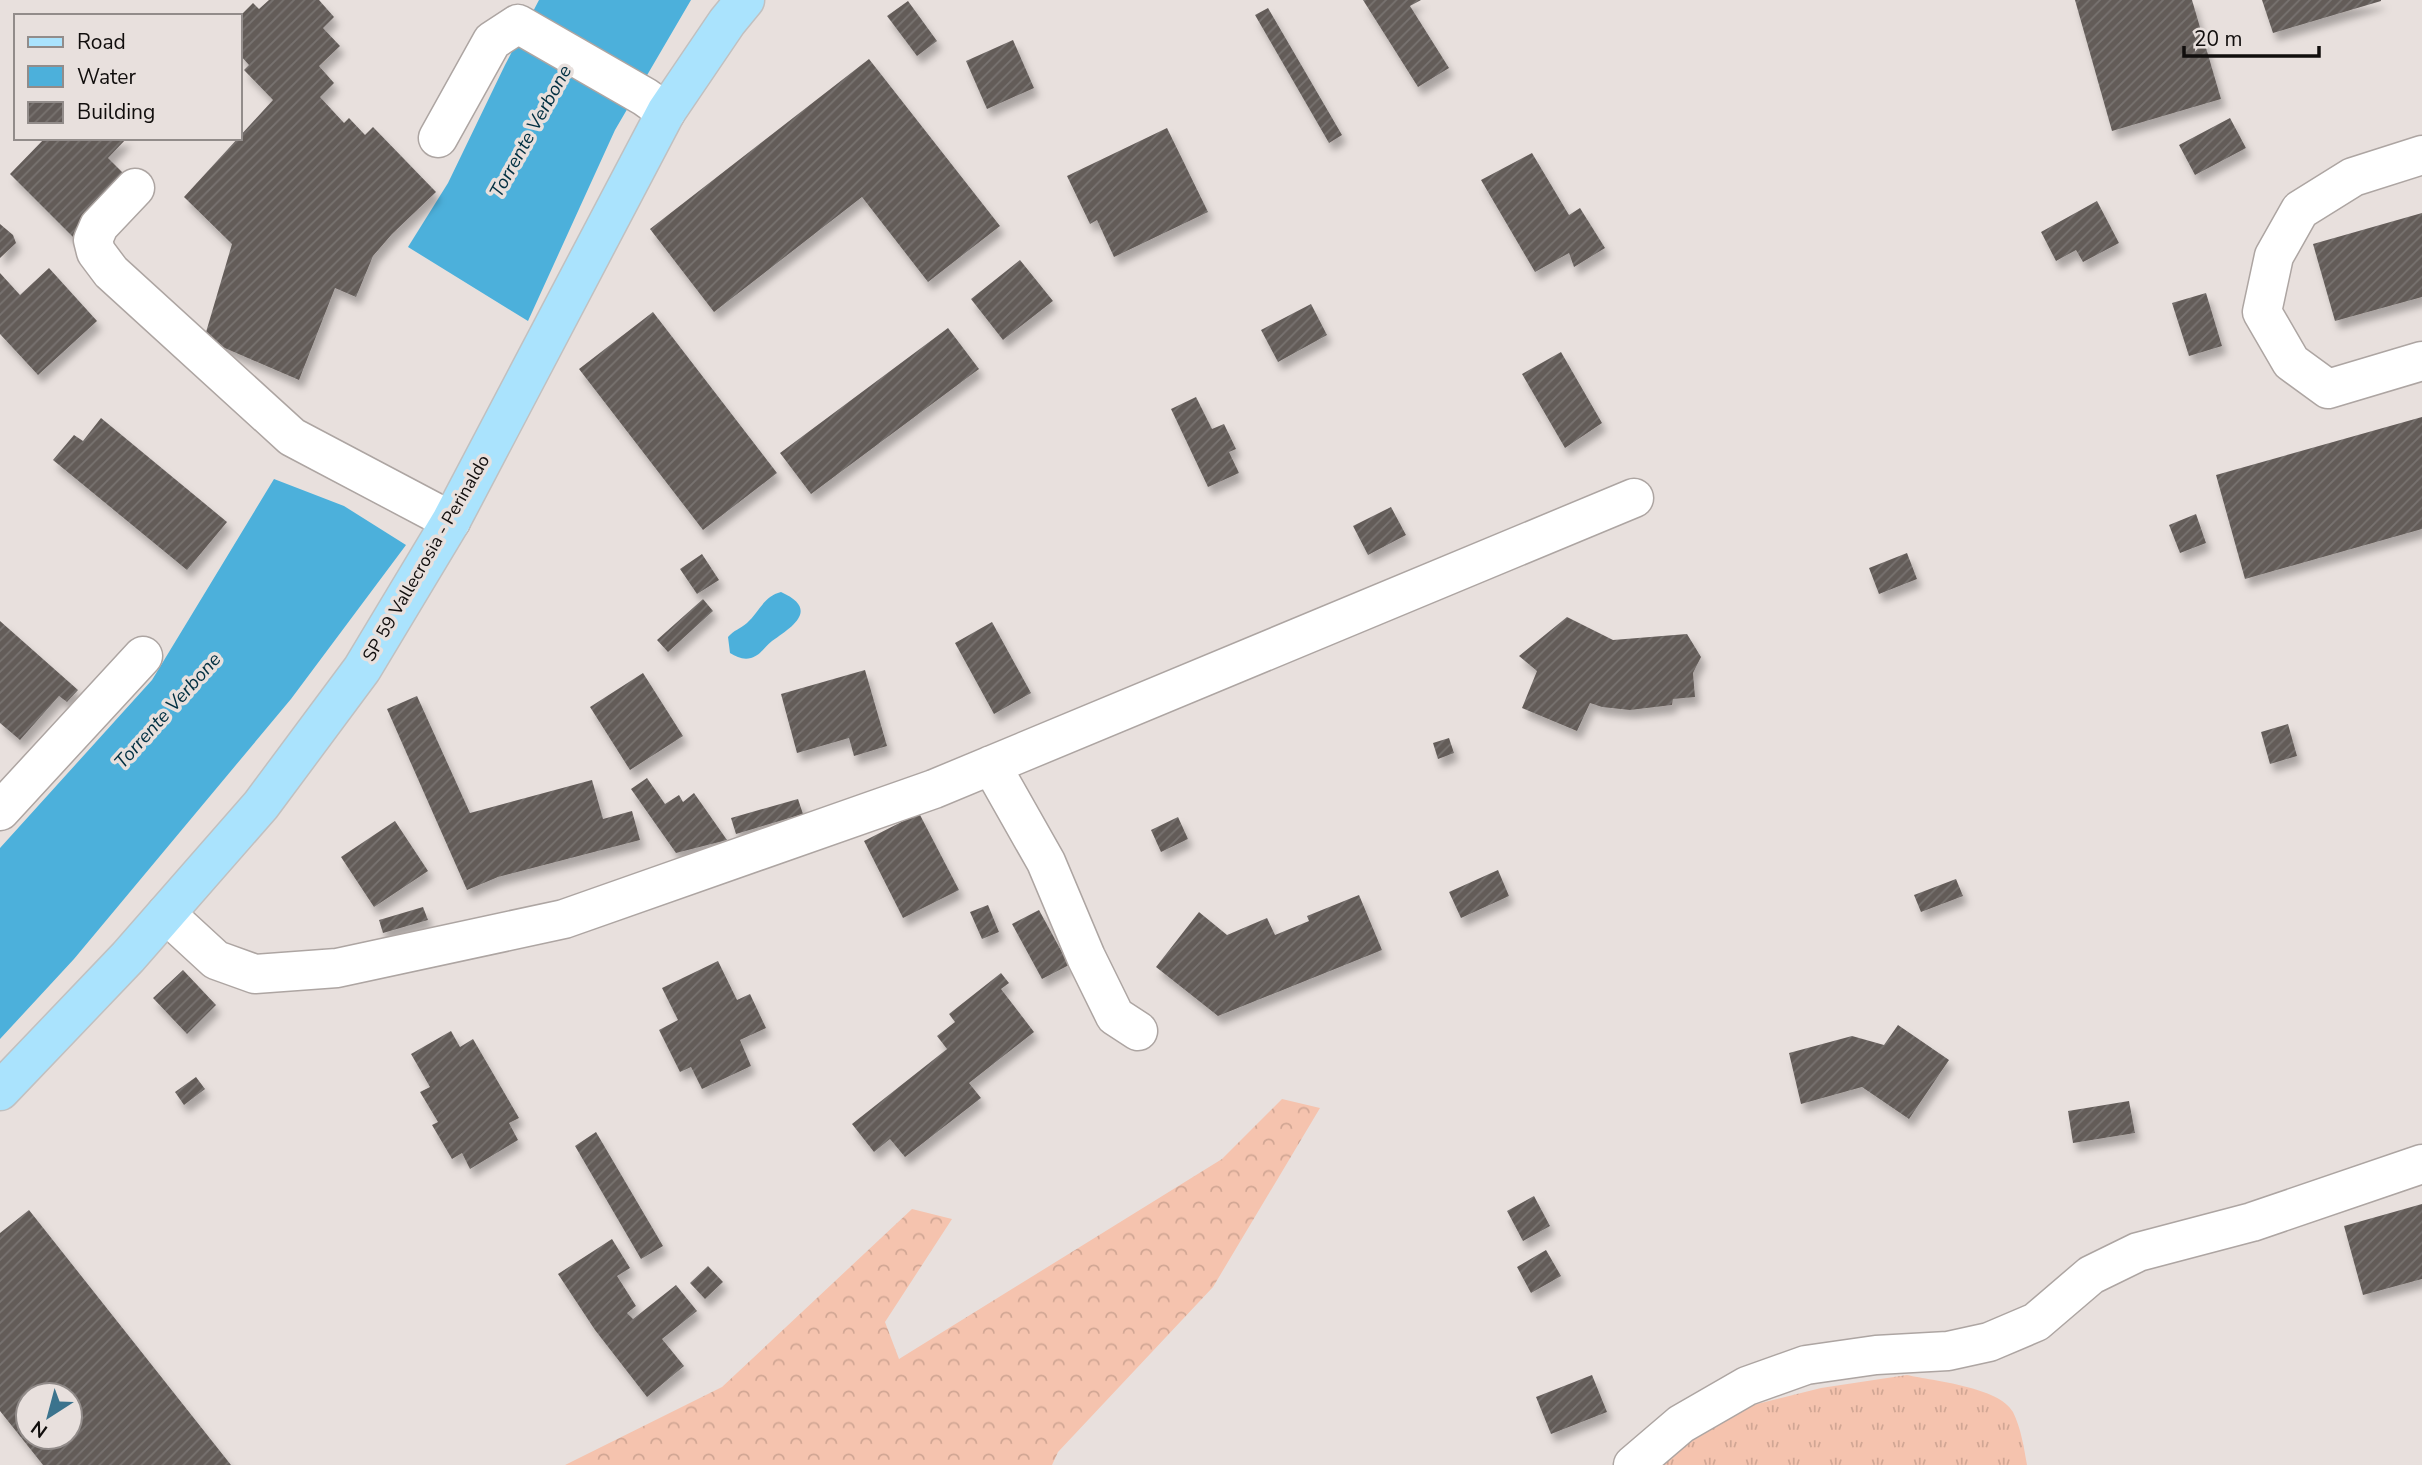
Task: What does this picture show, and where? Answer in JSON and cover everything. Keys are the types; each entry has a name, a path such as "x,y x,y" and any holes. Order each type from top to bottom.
{"main road":[{"name":"SP 59 Vallecrosia - Perinaldo","path":"0,1091 166,914 261,805 362,669 451,521 656,105 746,0"}],"street":[{"path":"438,138 492,41 517,24 656,105"},
{"path":"2422,155 2353,177 2300,210 2274,256 2262,312 2291,362 2328,389 2422,361"},
{"path":"135,188 99,226 93,240 96,252 111,272 292,437 451,521"},
{"path":"166,914 216,960 255,974 337,968 564,919 934,789 1634,498"},
{"path":"0,811 143,656"},
{"path":"991,765 1046,862 1086,957 1115,1016 1138,1031"},
{"path":"1633,1465 1681,1424 1747,1386 1805,1365 1876,1355 1948,1352 1989,1342 2036,1322 2091,1275 2138,1252 2252,1222 2422,1164"}],"green space":[{"path":"1282,1099 1320,1108 1213,1287 1058,1452 1052,1465 565,1465 722,1387 912,1209 952,1219 885,1322 899,1359 1222,1159"},
{"path":"1907,1375 1965,1386 2006,1403 2018,1425 2027,1465 1653,1465 1749,1406 1821,1388"}],"water":[{"name":"Torrente Verbone","path":"539,0 691,0 615,130 528,321 408,247 448,183"},
{"name":"Torrente Verbone","path":"274,479 344,506 406,545 291,699 74,959 0,1039 0,848 152,680"},
{"path":"781,592 799,605 801,611 795,623 754,657 748,659 730,653 728,637 747,623 770,597"}],"building":[{"path":"269,0 319,0 334,17 323,28 340,46 319,66 334,83 320,97 344,123 349,118 365,135 373,127 436,192 373,256 356,297 335,288 299,380 204,339 232,244 184,197 236,140 242,140 242,134 273,100 244,70 249,65 242,57 242,14 253,3 259,9"},
{"path":"1363,0 1421,0 1410,6 1449,68 1418,87"},
{"path":"2075,0 2192,0 2221,99 2112,131"},
{"path":"2262,0 2381,0 2381,1 2273,33"},
{"path":"908,1 937,41 917,56 887,16"},
{"path":"1268,8 1342,135 1329,143 1255,15"},
{"path":"1013,40 1034,88 987,109 966,61"},
{"path":"869,59 1000,226 928,282 862,197 714,312 650,229"},
{"path":"2230,118 2246,148 2195,175 2179,145"},
{"path":"1167,128 1208,212 1114,257 1097,220 1090,224 1067,176"},
{"path":"43,140 125,140 108,158 130,180 73,237 10,174"},
{"path":"1532,153 1569,215 1580,208 1605,248 1574,267 1569,253 1535,272 1481,180"},
{"path":"2097,201 2119,243 2083,262 2076,250 2056,261 2041,232"},
{"path":"2422,213 2422,297 2335,321 2313,244"},
{"path":"0,224 13,235 16,243 0,258"},
{"path":"1020,260 1053,301 1003,340 971,299"},
{"path":"49,268 97,321 38,375 0,334 0,273 20,295"},
{"path":"2206,293 2222,346 2189,356 2172,303"},
{"path":"1311,304 1327,335 1278,362 1261,330"},
{"path":"653,312 777,473 703,530 579,369"},
{"path":"948,328 979,369 811,494 780,453"},
{"path":"1561,352 1602,423 1565,448 1522,374"},
{"path":"1196,397 1212,429 1224,424 1236,449 1229,452 1239,473 1208,487 1171,409"},
{"path":"2422,417 2422,529 2245,579 2216,475"},
{"path":"101,418 227,522 187,570 53,460 74,435 83,441"},
{"path":"1391,507 1406,535 1368,555 1353,526"},
{"path":"2196,514 2206,543 2180,553 2169,525"},
{"path":"1907,553 1917,579 1879,594 1869,568"},
{"path":"702,554 719,580 697,594 680,569"},
{"path":"703,599 713,611 668,652 657,640"},
{"path":"1567,617 1613,640 1687,634 1701,657 1693,673 1695,697 1673,699 1672,705 1630,710 1590,703 1577,731 1522,708 1537,671 1519,656"},
{"path":"0,621 78,690 67,702 59,696 20,740 0,723"},
{"path":"992,622 1031,693 994,714 955,643"},
{"path":"865,670 887,746 854,756 849,738 797,753 781,694"},
{"path":"643,673 683,736 630,770 590,707"},
{"path":"417,696 470,813 592,780 603,819 632,811 640,840 498,877 467,890 387,709"},
{"path":"2288,724 2297,756 2270,764 2261,732"},
{"path":"1449,738 1454,753 1438,759 1433,743"},
{"path":"647,778 665,804 679,795 683,802 694,793 727,840 676,853 631,789"},
{"path":"798,799 803,814 736,834 731,818"},
{"path":"919,813 959,890 903,918 864,841"},
{"path":"1178,817 1188,839 1161,852 1151,830"},
{"path":"395,821 428,871 374,907 341,857"},
{"path":"1498,870 1509,896 1461,918 1449,892"},
{"path":"1956,879 1963,896 1921,912 1914,895"},
{"path":"1359,895 1382,950 1218,1016 1156,967 1199,912 1227,935 1267,918 1275,935 1309,921 1307,916"},
{"path":"988,905 999,932 982,939 970,912"},
{"path":"423,907 428,920 383,933 379,920"},
{"path":"1039,910 1069,965 1042,979 1012,924"},
{"path":"718,961 737,1000 750,994 766,1028 740,1040 751,1066 702,1089 691,1067 680,1072 659,1030 678,1020 662,988"},
{"path":"183,970 216,1005 187,1034 153,998"},
{"path":"1001,973 1009,983 1001,989 1034,1032 969,1083 981,1098 905,1157 890,1139 874,1152 852,1124 947,1049 937,1036 955,1022 949,1014"},
{"path":"1898,1025 1949,1060 1909,1119 1862,1087 1801,1104 1789,1053 1852,1036 1884,1045"},
{"path":"451,1031 460,1047 473,1039 519,1118 509,1123 518,1140 470,1169 462,1153 452,1159 432,1125 438,1122 420,1092 430,1087 411,1054"},
{"path":"196,1077 205,1089 184,1105 175,1092"},
{"path":"2129,1101 2135,1133 2073,1143 2068,1111"},
{"path":"596,1132 663,1246 641,1259 575,1146"},
{"path":"1534,1196 1550,1226 1523,1241 1507,1211"},
{"path":"2422,1204 2422,1279 2363,1295 2344,1226"},
{"path":"29,1210 231,1465 43,1465 32,1451 84,1451 84,1381 14,1381 14,1429 0,1411 0,1233"},
{"path":"612,1239 630,1268 617,1276 636,1306 627,1313 633,1319 676,1285 697,1311 662,1339 684,1366 647,1397 595,1330 558,1274"},
{"path":"1546,1250 1561,1276 1531,1293 1517,1267"},
{"path":"708,1266 723,1282 705,1299 690,1283"},
{"path":"1592,1375 1607,1412 1551,1434 1536,1397"}]}
